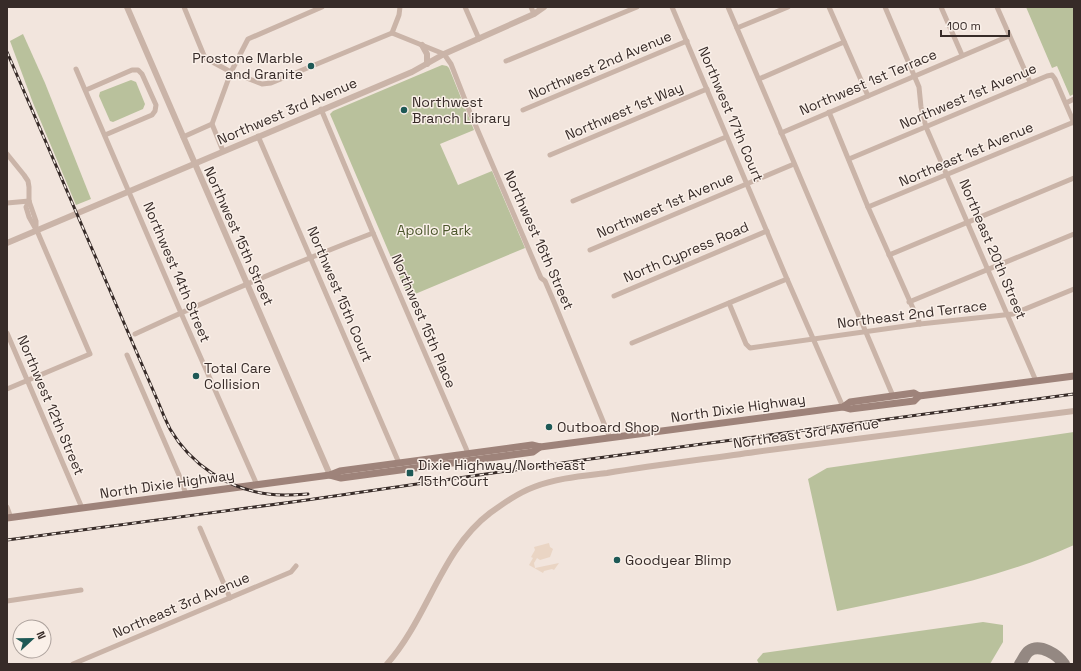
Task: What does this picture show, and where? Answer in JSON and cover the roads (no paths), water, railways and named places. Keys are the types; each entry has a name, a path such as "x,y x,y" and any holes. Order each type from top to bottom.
{"main road":[{"name":"North Dixie Highway","path":"843,407 850,402 914,393 919,396 1074,376"},
{"name":"North Dixie Highway","path":"9,518 330,475 340,471 468,453 532,445 540,447 843,407 850,409 914,401 919,396"},
{"name":"North Dixie Highway","path":"330,475 341,478 533,452 540,447"}],"street":[{"name":"Northwest 15th Street","path":"127,7 330,475"},
{"path":"222,151 212,124 231,72 248,39 322,7"},
{"path":"392,33 399,15 400,7"},
{"path":"465,7 479,39"},
{"path":"531,7 534,14"},
{"name":"Northwest 3rd Avenue","path":"7,243 427,64 444,54 534,14 544,7"},
{"path":"506,61 637,7"},
{"name":"Northwest 17th Court","path":"672,7 726,137 843,407"},
{"path":"728,7 893,396"},
{"path":"737,28 788,7"},
{"path":"829,7 868,96"},
{"name":"Northeast 20th Street","path":"885,7 919,87 921,107 926,127 1036,381"},
{"path":"941,7 962,55"},
{"path":"997,7 1030,82"},
{"path":"187,8 205,58 231,72 262,84 271,83 392,33 444,54"},
{"name":"Northwest 1st Terrace","path":"781,133 1009,36"},
{"name":"Northwest 2nd Avenue","path":"523,110 687,41"},
{"path":"759,79 844,42"},
{"path":"422,45 427,54 427,64"},
{"name":"Northwest 16th Street","path":"444,54 451,64 469,110 541,278 545,282 554,302 610,438"},
{"name":"Northwest 14th Street","path":"76,69 256,485"},
{"path":"86,90 132,70 138,70 142,74 156,105 152,116 105,135"},
{"name":"Northwest 1st Avenue","path":"849,159 1047,76 1052,75 1055,79 1066,102"},
{"name":"Northwest 1st Way","path":"550,155 707,89"},
{"path":"1074,99 1066,102 1074,122"},
{"name":"Northwest 15th Place","path":"322,110 373,233 468,453"},
{"path":"829,112 868,207 920,324"},
{"name":"Northeast 1st Avenue","path":"868,207 1074,122"},
{"path":"183,137 212,124"},
{"name":"Northwest 15th Court","path":"258,136 399,462"},
{"path":"573,201 726,137"},
{"path":"7,154 28,182 29,201 26,207 28,214 90,354 7,389"},
{"name":"Northwest 1st Avenue","path":"590,250 794,164"},
{"path":"889,255 1074,178"},
{"path":"7,203 29,201"},
{"name":"North Cypress Road","path":"614,296 767,231"},
{"path":"135,334 247,284 373,233"},
{"path":"909,302 1074,234"},
{"path":"632,344 787,279"},
{"name":"Northeast 2nd Terrace","path":"729,303 746,344 750,348 866,333 920,324 1013,314 1074,289"},
{"name":"Northwest 12th Street","path":"7,333 82,508"},
{"path":"127,354 186,494"},
{"name":"Northeast 3rd Avenue","path":"387,664 398,652 413,628 450,560 467,535 489,514 515,496 542,484 565,479 646,467 1074,411"},
{"path":"7,507 9,518"},
{"path":"200,528 230,598"},
{"name":"Northeast 3rd Avenue","path":"73,664 291,572 296,566"},
{"path":"7,601 81,590"}],"railway":[{"path":"7,52 170,429 189,454 200,464 225,481 239,487 273,495 308,494"},
{"path":"7,540 1074,394"}],"place":[{"name":"Prostone Marble and Granite","path":"311,66"},
{"name":"Northwest Branch Library","path":"404,110"},
{"name":"Total Care Collision","path":"196,376"},
{"name":"Outboard Shop","path":"549,427"},
{"name":"Dixie Highway/Northeast 15th Court","path":"410,473"},
{"name":"Goodyear Blimp","path":"617,560"}],"park label":[{"name":"Apollo Park","path":"434,230"}]}
